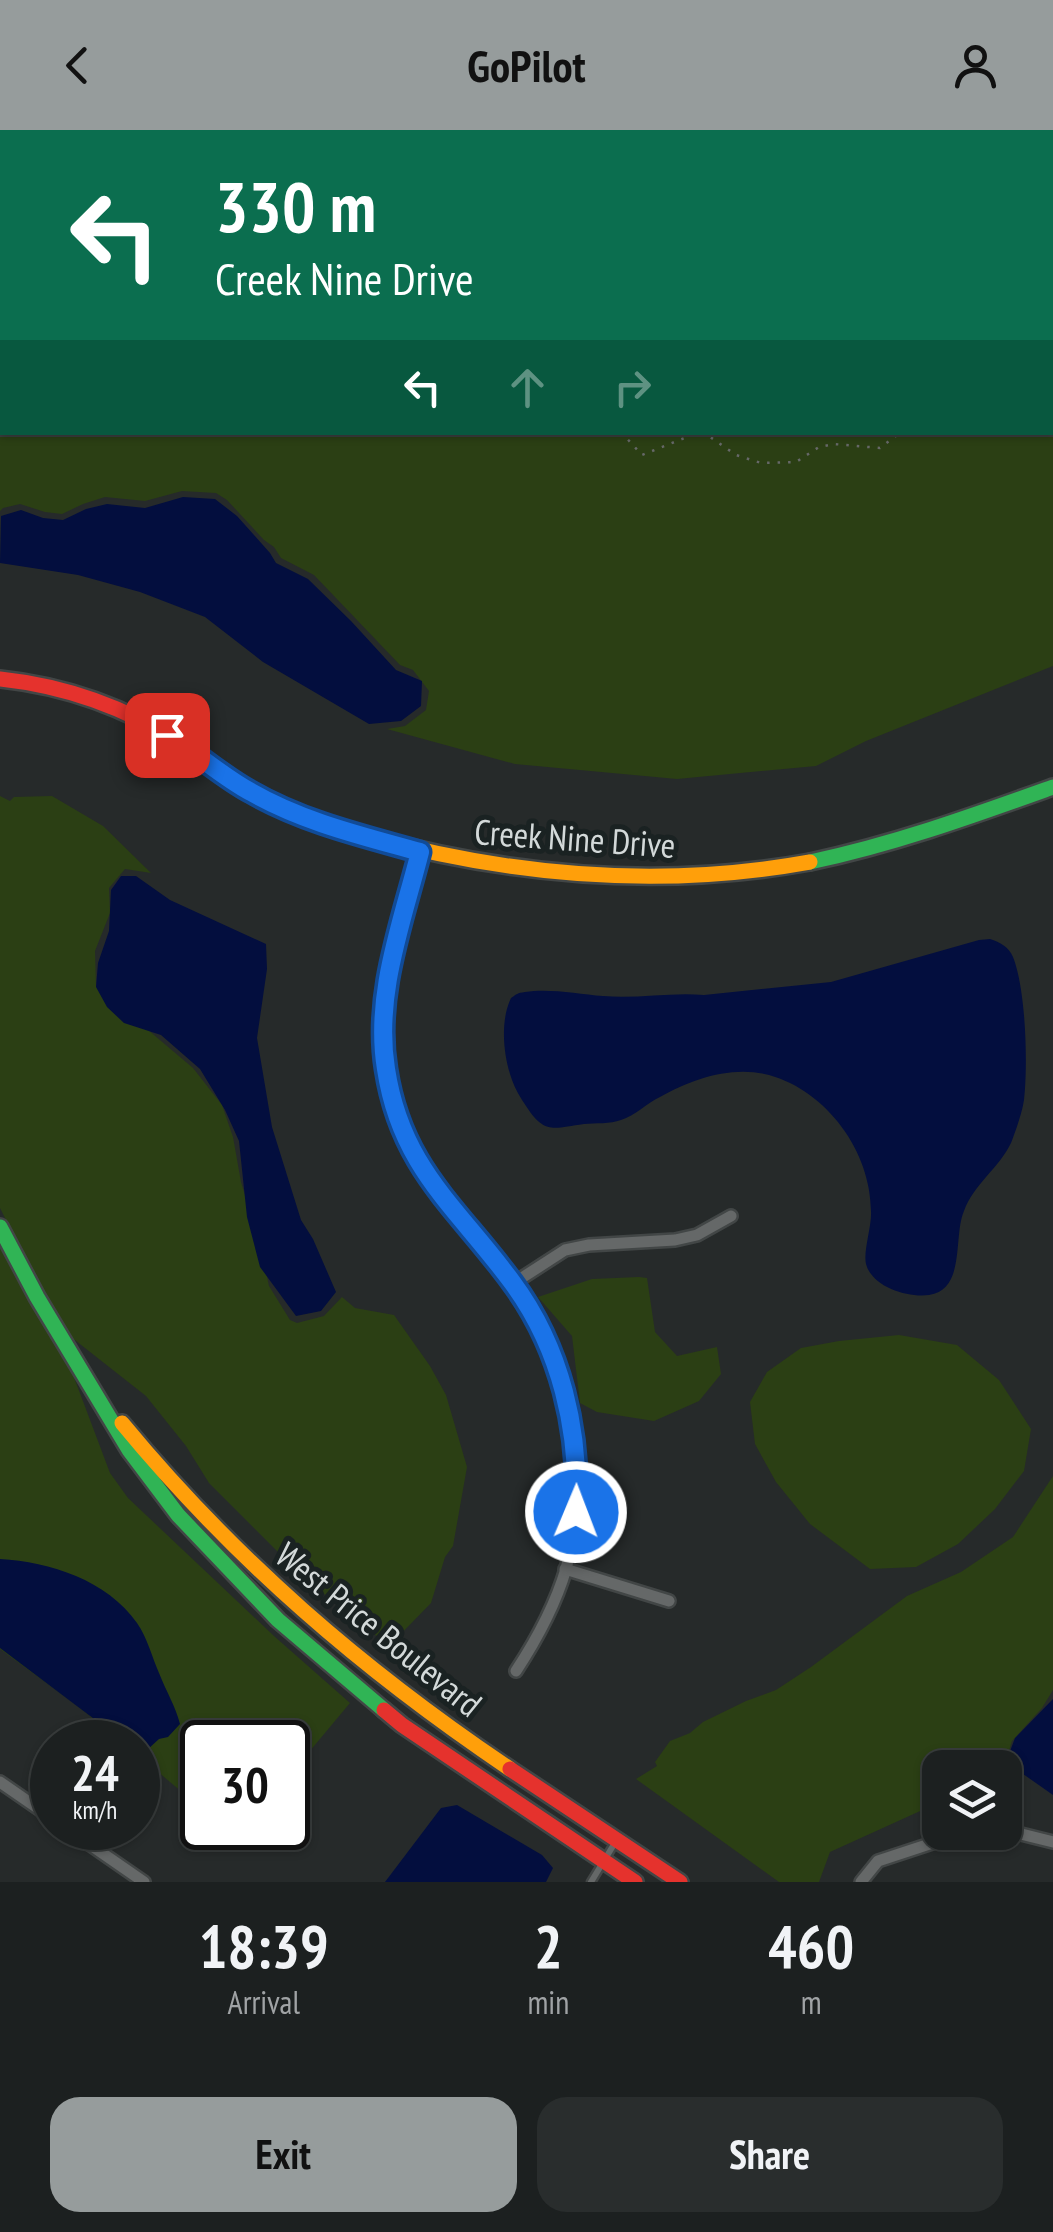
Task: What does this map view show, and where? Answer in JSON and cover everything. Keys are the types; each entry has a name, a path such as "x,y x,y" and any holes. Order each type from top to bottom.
{"street":[{"name":"Creek Nine Drive","path":"0,678 38,684 108,704 181,743 238,784 279,806 342,830 420,852 498,867 571,875 658,878 786,866 869,849 1053,786"},
{"path":"420,852 384,1006 388,1080 404,1135 420,1167 514,1283 539,1325 571,1419 576,1512 566,1569 538,1637 516,1671"},
{"path":"514,1283 565,1250 676,1240 697,1235 731,1216"},
{"name":"West Price Boulevard","path":"0,1227 37,1297 129,1450 202,1544 278,1620 402,1725 634,1882"},
{"name":"West Price Boulevard","path":"84,1374 199,1512 320,1627 412,1700 680,1882"},
{"path":"566,1569 669,1601"},
{"path":"0,1782 30,1803"},
{"path":"1022,1834 1053,1842"},
{"path":"862,1882 878,1862 922,1847"},
{"path":"98,1850 144,1882"}],"lane":[{"path":"591,1882 617,1840"}],"path":[{"path":"624,435 642,455 692,435"},
{"path":"707,435 736,455 761,463 796,462 820,447 834,444 880,448 897,435"}],"green space":[{"path":"0,435 1053,435 1053,666 866,741 816,766 677,779 515,764 387,729 405,726 426,710 429,691 413,670 400,665 314,575 281,558 216,493 182,491 145,501 105,497 62,514 20,504 0,511"},
{"path":"0,796 10,801 14,797 52,796 103,826 151,873 125,869 109,888 110,913 95,951 96,986 193,1068 222,1105 269,1286 290,1320 297,1323 324,1316 342,1297 355,1308 394,1315 446,1395 467,1467 453,1546 445,1557 431,1603 390,1645 359,1624 293,1567 209,1483 186,1446 146,1396 71,1337 0,1208"},
{"path":"0,1245 72,1372 110,1473 128,1498 350,1703 310,1751 310,1720 180,1720 180,1790 160,1774 160,1720 95,1720 0,1649"},
{"path":"647,1278 655,1332 677,1356 717,1347 721,1374 699,1401 654,1421 597,1412 580,1403 572,1336 538,1297 592,1279"},
{"path":"899,1335 957,1345 999,1380 1031,1429 1024,1471 995,1509 958,1544 916,1567 870,1569 810,1524 776,1482 755,1444 750,1402 767,1372 801,1348"},
{"path":"1053,1476 1053,1690 1012,1741 1009,1750 922,1750 922,1810 830,1852 819,1882 779,1882 636,1779 657,1766 655,1762 670,1741 746,1701 776,1690 907,1596 961,1572 1013,1537"}],"shaded area":[{"path":"183,497 215,499 237,516 276,563 308,579 396,670 422,681 421,706 401,721 369,724 263,662 205,617 140,592 78,575 0,563 1,516 21,510 63,520 107,504 145,508"},
{"path":"121,876 136,876 170,900 266,944 267,969 257,1038 272,1127 301,1220 336,1292 321,1311 296,1316 260,1267 247,1217 239,1141 200,1069 161,1035 124,1023 107,1007 96,987 98,963 109,931 111,890"},
{"path":"990,939 1009,950 1021,988 1024,1100 1011,1143 964,1211 949,1283 929,1295 892,1289 870,1272 865,1259 871,1211 863,1167 842,1127 827,1110 790,1083 755,1072 727,1073 672,1090 621,1120 557,1128 539,1122 533,1115 516,1090 509,1070 505,1017 511,998 520,993 704,995 831,982"},
{"path":"0,1559 38,1564 76,1576 110,1595 137,1623 180,1724 168,1737 160,1739 160,1720 95,1720 0,1648"},
{"path":"1053,1699 1053,1795 1022,1773 1022,1750 1010,1750 1015,1738"},
{"path":"457,1805 542,1855 553,1868 546,1882 385,1882 441,1808"}],"traffic: fast":[{"path":"810,862 903,838 1053,787"},
{"path":"0,1227 37,1297 129,1450 178,1515 278,1620 384,1710"}],"traffic: slow":[{"path":"366,836 476,861 586,874 698,875 810,862"},
{"path":"122,1423 210,1521 303,1610 403,1692 510,1769"}],"traffic: jam":[{"path":"0,679 72,693 117,709 181,743 264,799 366,836"},
{"path":"384,1710 635,1882"},
{"path":"510,1769 680,1882"}],"route":[{"path":"167,735 238,784 279,806 342,830 420,852 390,968 382,1020 390,1093 420,1167 514,1283 539,1325 571,1419 576,1451 576,1512"}]}
